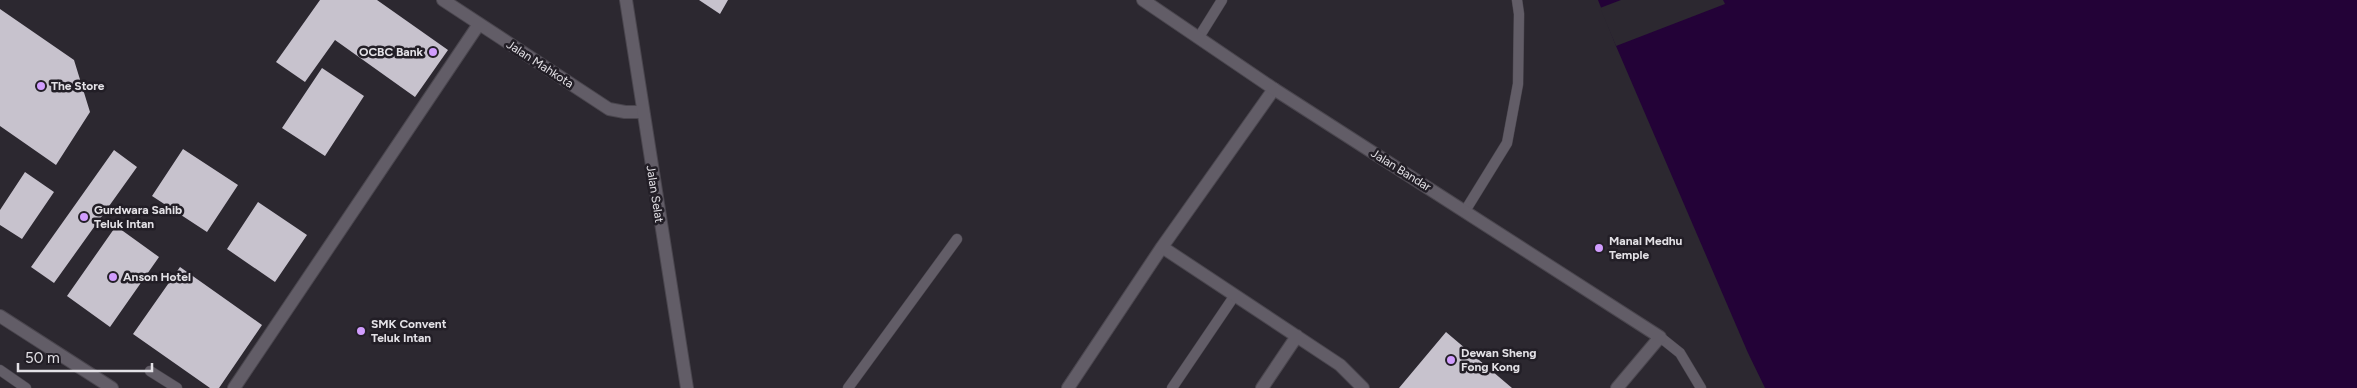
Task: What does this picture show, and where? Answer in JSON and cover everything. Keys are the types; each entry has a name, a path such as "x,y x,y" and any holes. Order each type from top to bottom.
{"street":[{"name":"Jalan Mahkota","path":"443,0 609,109 642,112"},
{"name":"Jalan Selat","path":"626,0 642,112 687,388"},
{"name":"Jalan Bandar","path":"1143,0 1274,89 1660,337"},
{"path":"234,388 479,24"},
{"path":"1068,388 1162,247 1274,89"},
{"path":"1162,247 1340,365 1363,388"},
{"path":"0,316 112,388"},
{"path":"1262,388 1297,336"},
{"path":"1617,388 1660,337"}],"lane":[{"path":"1199,37 1222,0"},
{"path":"1465,211 1507,143 1518,84 1519,14 1517,0"},
{"path":"848,388 957,239"},
{"path":"1172,388 1235,295"},
{"path":"1660,337 1680,353 1701,388"},
{"path":"0,370 26,388"},
{"path":"150,371 177,388"}],"shaded area":[{"path":"1598,0 2357,0 2357,388 1765,388 1748,353"}],"pier":[{"path":"1621,0 1723,0 1725,4 1616,46 1600,8"}],"building":[{"path":"320,0 377,0 448,50 415,97 335,40 305,82 276,62"},
{"path":"699,0 728,0 720,14"},
{"name":"The Store","path":"0,9 74,60 90,112 56,165 0,126"},
{"path":"322,68 364,96 325,156 282,128"},
{"path":"183,149 238,185 207,232 152,196"},
{"name":"Gurdwara Sahib Teluk Intan","path":"114,150 137,167 54,283 31,267"},
{"path":"25,172 54,192 22,239 0,225 0,210"},
{"path":"258,202 307,235 275,282 227,249"},
{"name":"Anson Hotel","path":"116,226 159,257 110,327 67,296"},
{"path":"180,267 262,325 219,388 210,388 133,334"},
{"name":"Dewan Sheng Fong Kong","path":"1446,332 1512,388 1399,388"}],"place":[{"name":"OCBC Bank","path":"433,52"},
{"name":"The Store","path":"41,86"},
{"name":"Gurdwara Sahib Teluk Intan","path":"84,217"},
{"name":"Manal Medhu Temple","path":"1599,248"},
{"name":"Anson Hotel","path":"113,277"},
{"name":"SMK Convent Teluk Intan","path":"361,331"},
{"name":"Dewan Sheng Fong Kong","path":"1451,360"}]}
